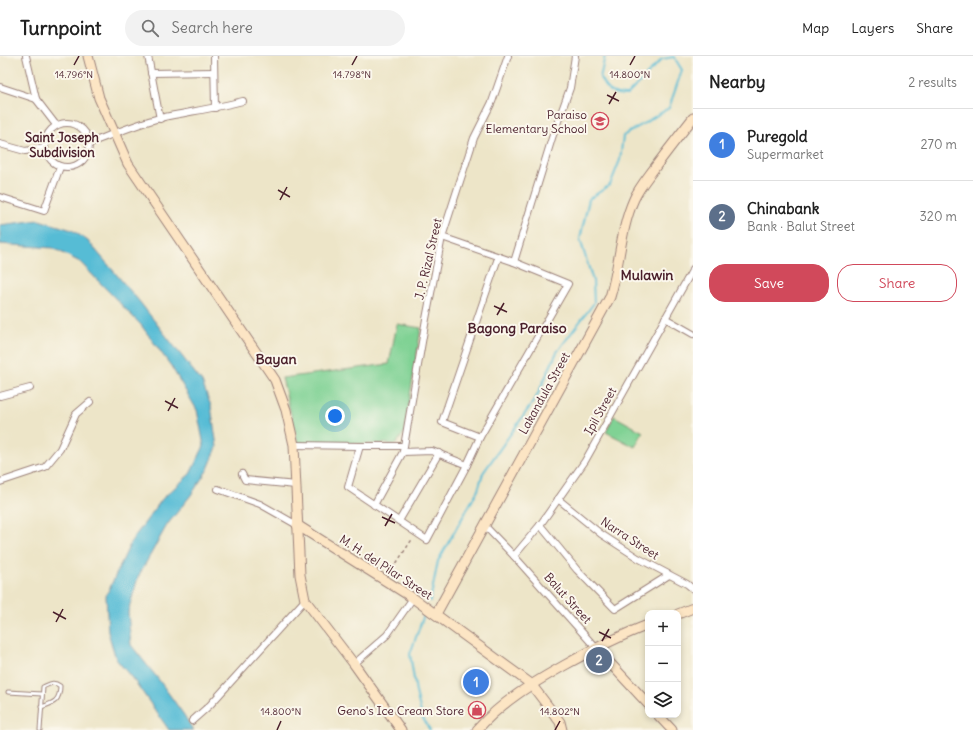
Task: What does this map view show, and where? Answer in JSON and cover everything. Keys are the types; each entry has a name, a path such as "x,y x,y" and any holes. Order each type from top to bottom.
{"street":[{"path":"26,56 36,99 56,125"},
{"path":"88,56 99,98 128,164 275,380 286,410 294,445 300,575 305,600 354,664 401,730"},
{"path":"148,56 160,118"},
{"path":"214,56 215,108"},
{"name":"J. P. Rizal Street","path":"374,505 404,449 426,319 442,237 474,138 492,102 508,56"},
{"path":"514,262 552,138 570,88 575,56"},
{"path":"151,73 214,72"},
{"path":"0,87 36,99"},
{"path":"90,143 114,133 160,118 215,108 243,101"},
{"name":"Lakandula Street","path":"436,614 610,297 615,282 627,217 634,199 657,164 693,118"},
{"path":"69,122 79,126 86,133 90,143 86,157 75,167 60,167 50,160 44,148 48,134 56,125 69,122"},
{"path":"0,151 3,145 25,151 44,148"},
{"path":"0,197 44,211 60,167"},
{"path":"360,446 348,486 426,540 467,465 480,437 568,284 514,262 498,258 442,237"},
{"path":"480,437 442,422 498,258"},
{"name":"Ipil Street","path":"514,556 540,525 585,461 693,268"},
{"path":"665,318 693,334"},
{"path":"0,396 30,388"},
{"path":"0,482 45,466 60,449 76,414 90,402"},
{"path":"294,445 360,446 432,451 467,465"},
{"path":"398,521 439,453"},
{"path":"242,474 245,480 296,485"},
{"name":"M. H. del Pilar Street","path":"218,489 260,504 297,525 436,614 531,684 560,722 562,730"},
{"name":"Narra Street","path":"558,500 601,534 638,558 693,589"},
{"path":"540,525 577,570 615,609 669,575"},
{"name":"Balut Street","path":"485,526 645,701"},
{"path":"354,664 387,635 413,598"},
{"path":"192,721 210,705 305,600"},
{"path":"681,613 693,608"},
{"path":"477,730 487,718 531,684 596,648 628,632 645,626"},
{"path":"661,718 672,730"}],"lane":[{"path":"40,730 41,707 42,694 42,688 51,683 55,683 60,686 60,695 56,700 41,707"},
{"path":"8,692 42,694"}],"path":[{"path":"386,581 416,533"}],"green space":[{"path":"397,324 421,328 404,433 396,444 298,443 282,378 389,364"},
{"path":"614,416 643,432 635,447 606,432"}],"water":[{"path":"39,220 72,230 88,241 139,301 202,382 211,406 217,447 208,469 191,495 167,525 138,577 128,612 131,645 159,680 193,730 169,730 136,683 116,659 108,632 106,596 132,540 163,498 190,474 204,446 197,410 171,366 141,325 80,262 53,248 0,244 0,225"}],"waterway":[{"path":"430,601 438,561 478,490 483,473 536,398 557,352 594,303 593,281 580,239 589,199 610,185 620,160 623,136 669,108 682,70 674,57 662,59 627,95 618,94 608,89 600,78 605,56"},
{"path":"425,612 410,654 416,692 422,717 430,730"}],"place":[{"name":"Paraiso Elementary School","path":"600,121"},
{"name":"Chinabank","path":"599,660"},
{"name":"Puregold","path":"476,682"},
{"name":"Geno's Ice Cream Store","path":"477,710"}],"district":[{"name":"Saint Joseph Subdivision","path":"62,144"},
{"name":"Mulawin","path":"647,275"},
{"name":"Bagong Paraiso","path":"517,328"},
{"name":"Bayan","path":"276,359"}]}
